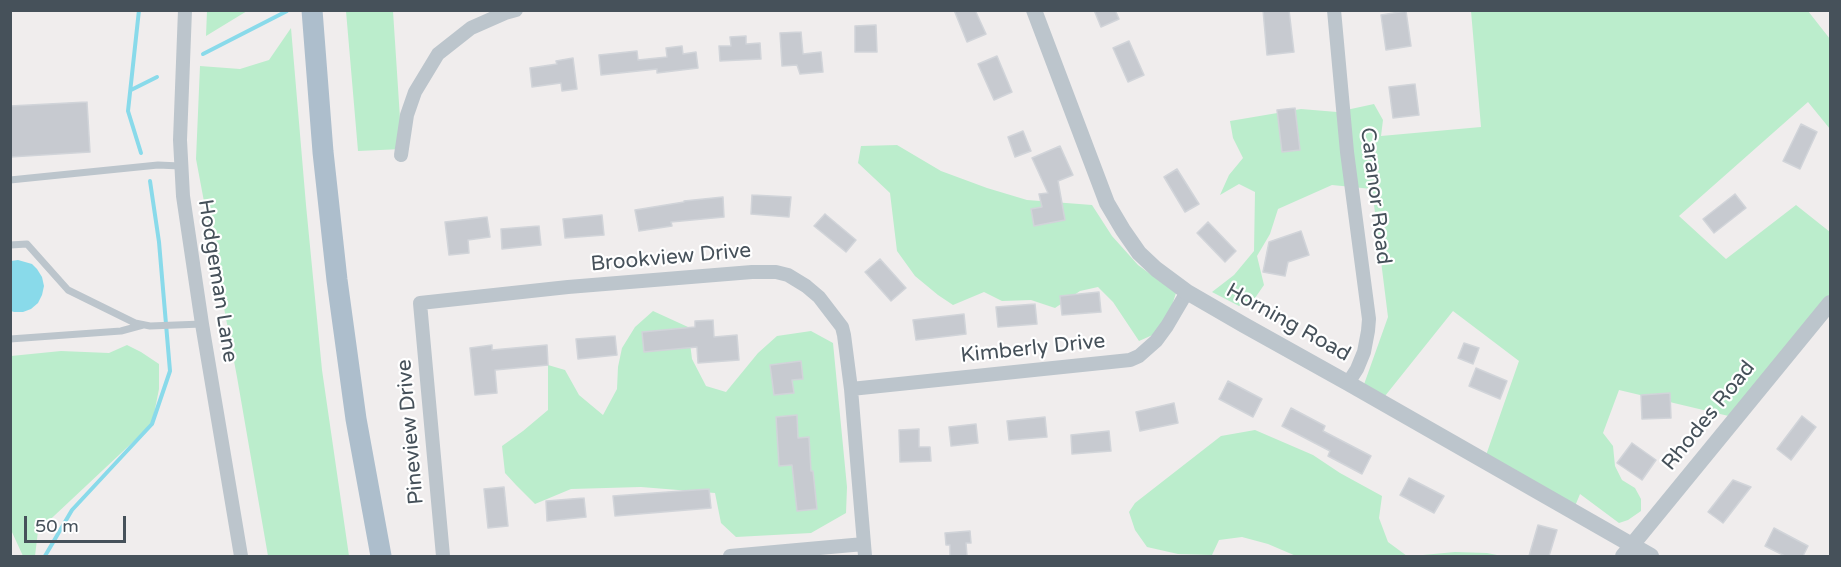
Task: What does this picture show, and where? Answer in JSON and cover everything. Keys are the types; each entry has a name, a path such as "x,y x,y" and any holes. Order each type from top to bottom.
{"main road":[{"path":"312,10 323,152 338,280 356,419 381,556"}],"street":[{"name":"Hodgeman Lane","path":"185,10 180,140 183,196 241,556"},
{"path":"401,154 407,115 415,92 438,54 471,28 516,10"},
{"name":"Horning Road","path":"1034,10 1107,203 1139,252 1156,270 1187,292 1348,383 1627,551 1651,556"},
{"name":"Caranor Road","path":"1334,10 1347,152 1369,319 1364,352 1348,383"},
{"name":"Brookview Drive","path":"420,303 714,274 776,272 788,276 806,286 819,297 833,314 844,335 865,550"},
{"name":"Kimberly Drive","path":"850,389 1130,360 1139,356 1156,341 1187,292"},
{"name":"Pineview Drive","path":"420,303 443,556"},
{"name":"Rhodes Road","path":"1627,551 1830,303"},
{"path":"730,556 865,550"}],"lane":[{"path":"10,180 158,165 180,166"},
{"path":"10,245 27,244 68,290 135,323 147,325 202,324"},
{"path":"10,339 121,331 147,325"}],"green space":[{"path":"207,10 247,11 206,36"},
{"path":"346,11 393,11 402,149 358,151"},
{"path":"1471,11 1808,11 1830,39 1830,129 1808,102 1679,216 1726,259 1796,205 1830,232 1830,303 1737,418 1619,390 1603,433 1613,446 1615,466 1622,480 1635,488 1641,499 1641,511 1619,523 1580,494 1573,511 1484,461 1519,361 1453,311 1381,401 1362,390 1388,317 1372,189 1332,185 1278,209 1270,234 1257,256 1264,285 1255,298 1239,306 1212,292 1234,275 1254,251 1255,192 1239,184 1220,195 1229,175 1243,158 1233,138 1230,121 1301,109 1337,112 1374,104 1383,120 1381,136 1481,127"},
{"path":"291,28 322,370 349,556 268,556 196,159 200,66 240,69 269,60"},
{"path":"897,145 941,171 987,188 1027,200 1092,205 1112,236 1138,265 1176,293 1164,330 1139,341 1113,302 1098,287 1080,291 1055,308 1031,300 1002,301 984,292 953,305 938,295 915,276 897,251 890,193 858,163 861,146"},
{"path":"653,311 688,327 692,359 706,386 726,392 758,353 777,336 811,331 833,343 847,487 846,513 811,533 736,537 721,523 715,493 641,487 571,489 535,504 516,485 505,473 502,446 548,410 548,365 565,370 579,395 603,415 617,389 622,348 635,327"},
{"path":"127,345 159,364 159,389 152,424 38,531 35,556 23,556 11,530 11,356 61,351 109,353"},
{"path":"1255,430 1313,455 1382,496 1379,518 1388,542 1407,556 1296,556 1268,544 1242,537 1219,540 1212,555 1178,554 1147,547 1135,530 1129,512 1135,503 1221,436"},
{"path":"1455,552 1487,553 1502,556 1412,556"}],"water":[{"path":"18,260 32,264 37,269 44,286 38,303 23,312 11,311 11,261"}],"building":[{"path":"954,10 975,10 986,34 967,42"},
{"path":"1094,10 1115,10 1119,19 1101,27"},
{"path":"1263,10 1289,10 1294,52 1267,55"},
{"path":"1406,11 1411,46 1386,50 1381,15"},
{"path":"876,25 877,52 855,52 855,26"},
{"path":"801,32 803,54 821,52 823,72 800,74 797,65 782,66 780,33"},
{"path":"746,36 746,44 760,43 761,59 720,61 719,46 731,46 730,37"},
{"path":"1129,41 1144,75 1128,82 1113,48"},
{"path":"682,46 683,54 696,52 698,68 657,73 657,69 601,75 599,55 637,51 638,60 667,57 666,48"},
{"path":"997,56 1012,92 994,100 978,64"},
{"path":"573,58 577,89 562,91 561,83 532,87 530,68 557,64 556,61"},
{"path":"1415,84 1419,115 1393,118 1389,87"},
{"path":"87,102 90,152 10,157 10,106"},
{"path":"1295,108 1300,150 1282,152 1277,110"},
{"path":"1801,124 1817,132 1800,169 1783,161"},
{"path":"1023,131 1031,151 1015,157 1008,137"},
{"path":"1060,146 1073,175 1058,181 1065,220 1034,226 1031,209 1042,207 1039,194 1048,193 1032,158"},
{"path":"1177,169 1199,204 1185,212 1164,177"},
{"path":"1735,194 1746,208 1714,233 1703,219"},
{"path":"752,195 791,197 789,217 751,214"},
{"path":"723,197 724,217 671,222 672,226 639,231 635,210"},
{"path":"825,214 856,240 846,252 814,226"},
{"path":"602,215 604,235 565,238 563,219"},
{"path":"487,217 490,237 468,240 469,253 449,255 445,222"},
{"path":"1208,222 1236,251 1225,262 1197,233"},
{"path":"539,226 541,245 502,249 501,229"},
{"path":"1301,231 1309,255 1288,262 1285,276 1263,272 1269,242"},
{"path":"880,259 906,288 891,301 865,272"},
{"path":"1099,292 1101,312 1062,315 1060,296"},
{"path":"1035,304 1037,324 998,327 996,307"},
{"path":"964,314 966,334 916,340 913,320"},
{"path":"713,320 714,337 737,335 739,360 698,363 697,347 644,352 642,332 695,327 695,321"},
{"path":"615,336 617,355 578,359 576,339"},
{"path":"1464,343 1479,348 1473,364 1458,358"},
{"path":"492,345 492,350 547,345 548,365 495,370 497,393 475,395 470,348"},
{"path":"801,361 803,379 792,380 794,393 774,395 770,365"},
{"path":"1476,368 1507,381 1500,399 1469,386"},
{"path":"1228,381 1262,399 1253,417 1219,399"},
{"path":"1670,393 1671,418 1642,419 1641,395"},
{"path":"1174,403 1178,423 1140,431 1136,412"},
{"path":"1291,408 1325,426 1323,431 1371,456 1362,474 1328,456 1330,451 1282,426"},
{"path":"797,415 798,438 809,437 817,509 797,511 792,465 779,466 776,417"},
{"path":"1802,416 1816,427 1791,460 1777,449"},
{"path":"1045,417 1047,437 1009,440 1007,421"},
{"path":"976,424 978,443 951,446 949,427"},
{"path":"919,429 919,447 930,447 931,461 900,462 899,430"},
{"path":"1109,431 1111,451 1072,454 1071,435"},
{"path":"1632,443 1656,460 1642,480 1617,463"},
{"path":"1409,478 1444,496 1434,513 1400,495"},
{"path":"1733,480 1751,487 1723,523 1708,512"},
{"path":"504,487 508,526 488,528 484,489"},
{"path":"709,489 711,508 615,516 613,496"},
{"path":"584,498 586,517 547,521 546,501"},
{"path":"1538,525 1557,530 1549,556 1529,556"},
{"path":"1774,528 1808,546 1803,556 1785,556 1765,546"},
{"path":"970,531 971,543 966,543 967,556 950,556 950,545 946,545 945,533"}],"waterway":[{"path":"139,10 128,111 141,153"},
{"path":"203,54 287,11"},
{"path":"131,90 157,77"},
{"path":"45,556 72,510 152,424 170,371 159,242 150,181"}]}
